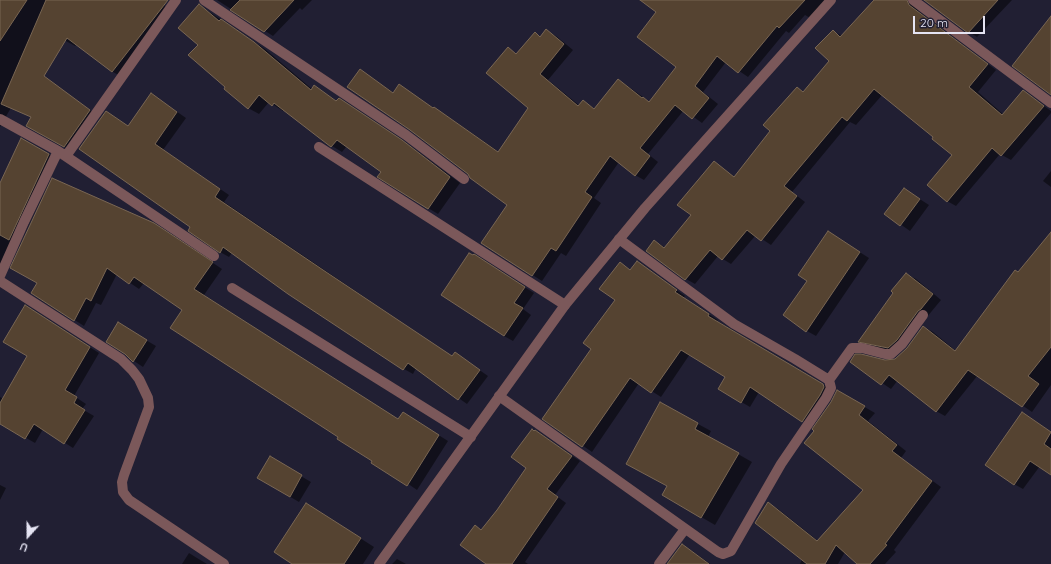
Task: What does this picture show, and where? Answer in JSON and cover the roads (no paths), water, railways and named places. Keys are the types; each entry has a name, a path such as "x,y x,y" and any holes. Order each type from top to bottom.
{"street":[{"path":"0,276 24,222 62,154 176,0"},
{"path":"204,0 406,135 464,179"},
{"path":"379,564 565,305 650,202 831,0"},
{"path":"913,0 1051,103"},
{"path":"0,119 62,154 214,256"},
{"path":"319,147 565,305"},
{"path":"499,396 718,552 723,554 731,551 781,464 826,398 831,388 829,380 796,359 734,324 619,239"},
{"path":"0,281 121,360 132,370 139,379 148,398 149,407 124,474 122,482 123,492 129,500 224,564"},
{"path":"232,288 471,437"},
{"path":"829,380 852,348 862,348 885,354 891,354 902,344 923,315"},
{"path":"659,564 686,529"}]}
